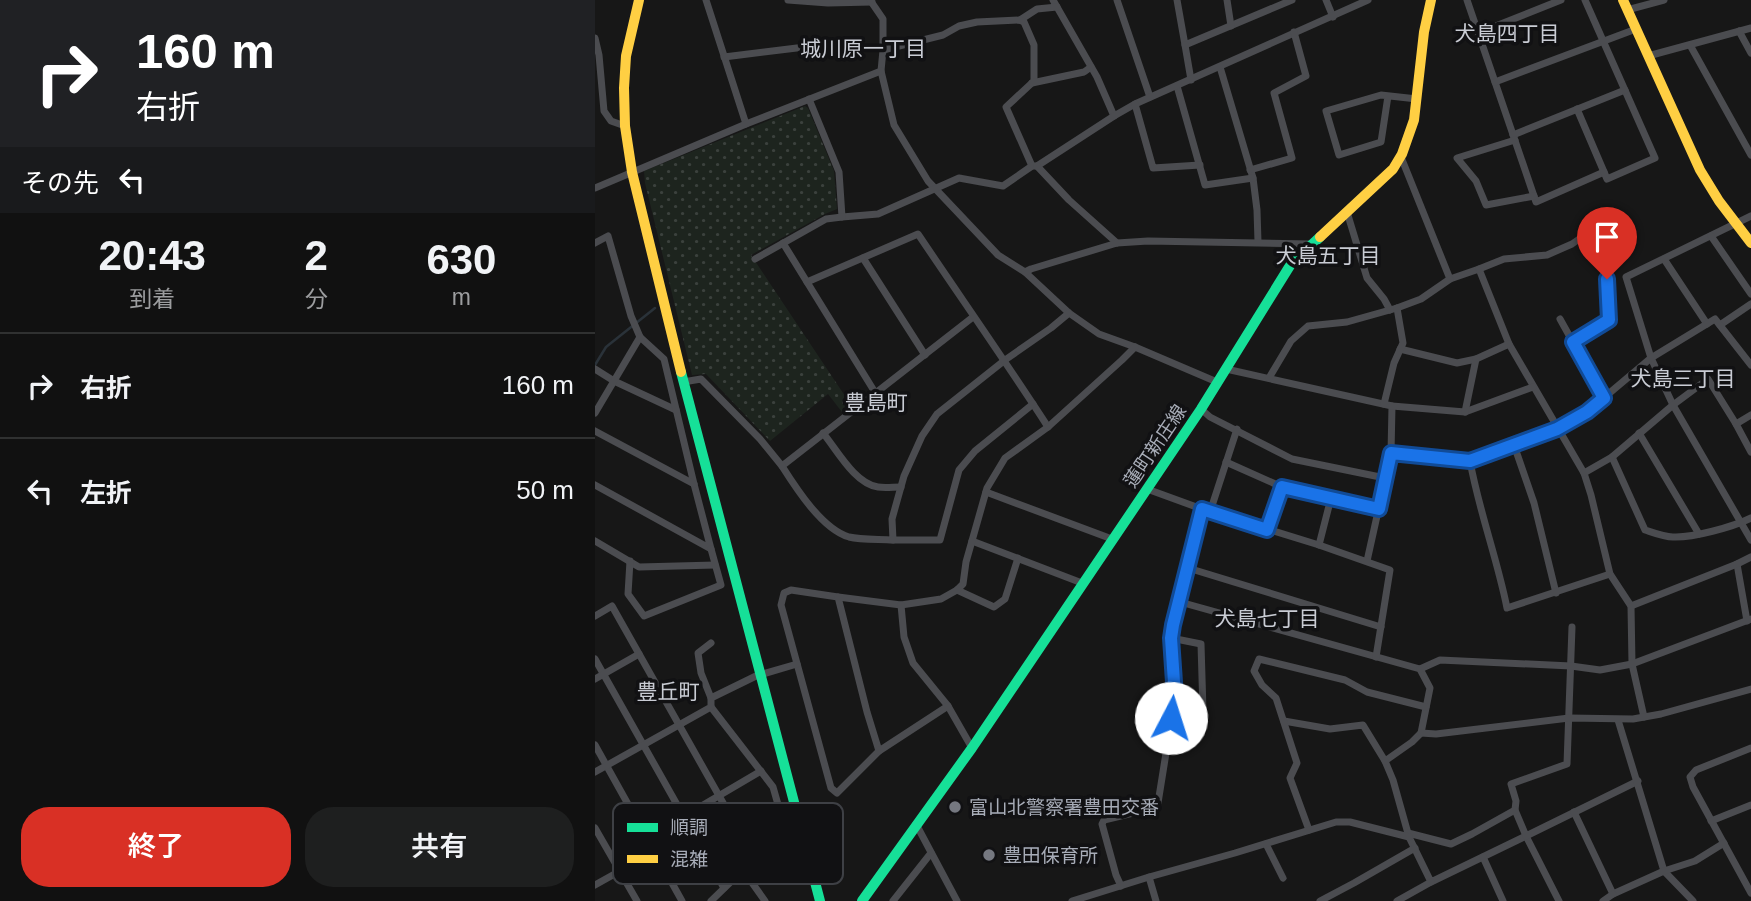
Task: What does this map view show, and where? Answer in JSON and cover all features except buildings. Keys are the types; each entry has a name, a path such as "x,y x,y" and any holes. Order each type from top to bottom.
{"street":[{"path":"639,0 627,56 624,88 625,126 632,172 683,382 794,803"},
{"path":"706,0 746,124"},
{"path":"788,0 828,3 871,1 883,19 881,71 894,125 928,181 998,255 1025,272 1069,313 1099,334 1135,346 1217,382"},
{"path":"1117,0 1150,97"},
{"path":"1177,0 1191,80"},
{"path":"1227,0 1231,26"},
{"path":"1185,45 1292,0"},
{"path":"1327,0 1333,17"},
{"path":"755,259 826,219 878,214 960,178 1003,186 1135,104 1368,0"},
{"name":"蓮町新庄線","path":"862,901 972,748 1201,409 1291,264 1393,169 1401,157 1409,140 1417,99 1424,31 1431,0"},
{"path":"1467,0 1536,202 1604,172"},
{"path":"1478,33 1561,0"},
{"path":"1577,109 1607,179 1655,158 1585,0"},
{"path":"1664,0 1625,5 1700,170 1719,201 1751,243"},
{"path":"883,50 943,35 958,26 977,22 1020,20 1037,9 1055,4 1091,67 1114,116"},
{"path":"1020,20 1024,22 1034,45 1034,81 1006,107 1035,166 1117,243"},
{"path":"1648,56 1751,28"},
{"path":"1495,82 1636,29"},
{"path":"1739,31 1751,53"},
{"path":"1250,170 1292,158 1274,93 1306,76 1294,32"},
{"path":"595,38 604,111 611,121 625,126"},
{"path":"1690,45 1751,155"},
{"path":"724,57 805,47"},
{"path":"1032,83 1084,72 1091,67"},
{"path":"1220,67 1253,178 1258,242"},
{"path":"595,188 881,71"},
{"path":"1177,86 1205,185 1253,178"},
{"path":"1534,196 1486,205 1476,181 1457,158 1625,90"},
{"path":"1388,96 1381,142 1339,155 1326,111 1381,95 1417,99"},
{"path":"809,99 839,173 842,218"},
{"path":"1135,104 1153,168 1199,165"},
{"path":"595,116 604,111"},
{"path":"1401,157 1450,279"},
{"path":"1347,212 1367,278 1393,309 1403,343 1388,405 1391,453 1367,561"},
{"path":"1269,378 1291,341 1308,326 1347,321 1393,309 1421,299 1450,279 1504,259 1547,255 1572,244 1615,214"},
{"path":"1751,216 1626,277 1651,358 1673,405 1751,540"},
{"path":"1573,342 1609,320 1605,258 1593,229"},
{"path":"807,282 918,234 1048,427"},
{"path":"595,243 608,236 631,316 640,337 664,359 721,585 644,616 628,594 630,561"},
{"path":"1711,236 1751,294"},
{"path":"1025,272 1117,243 1148,241 1312,244"},
{"path":"783,243 876,394"},
{"path":"863,258 925,355"},
{"path":"1664,259 1707,324"},
{"path":"1479,269 1509,344 1584,473 1610,574 1630,606 1632,664 1644,717"},
{"path":"1720,325 1751,304"},
{"path":"893,540 892,519 904,476 922,436 937,414 1069,313"},
{"path":"782,466 973,317"},
{"path":"1560,319 1604,398"},
{"path":"1391,453 1470,461 1557,429 1587,412 1651,358 1715,319 1751,365"},
{"path":"595,413 640,337"},
{"path":"1400,349 1457,363 1476,359 1509,344"},
{"path":"948,706 879,751 837,793 831,788 797,664 782,606 784,593 791,590 901,605 941,599 957,590 963,584 986,492 1005,458 1048,427 1135,346"},
{"path":"1465,412 1476,359"},
{"path":"595,369 614,381 676,410"},
{"path":"1226,369 1388,405 1465,412 1533,387"},
{"path":"683,382 701,379 760,439 827,525 848,537 893,540 940,540 959,470 975,451 1033,404"},
{"path":"1584,473 1612,457 1708,379 1751,452"},
{"path":"1201,409 1210,417 1292,459 1385,478"},
{"path":"1736,424 1751,415"},
{"path":"1121,886 1101,824 1104,820 1154,808 1158,803 1175,697 1171,638 1173,625 1206,510 1237,429"},
{"path":"595,431 694,484"},
{"path":"823,433 864,482 877,487 901,487"},
{"path":"1639,433 1699,534"},
{"path":"1514,445 1534,503 1556,593"},
{"path":"1612,457 1645,530 1671,537 1686,537 1742,523 1751,518"},
{"path":"1470,461 1507,608 1610,574"},
{"path":"1226,462 1282,487 1379,509"},
{"path":"595,485 711,549"},
{"path":"1267,530 1282,487"},
{"path":"1147,489 1390,570 1376,657"},
{"path":"986,492 1112,539"},
{"path":"1319,545 1331,498"},
{"path":"595,541 639,567 715,565"},
{"path":"972,541 1083,583"},
{"path":"1630,606 1751,557"},
{"path":"957,590 994,607 1005,599 1018,558"},
{"path":"1180,602 1420,669 1440,660 1571,666 1600,670 1632,664 1749,620 1737,564"},
{"path":"1188,568 1381,627"},
{"path":"838,597 879,751"},
{"path":"901,605 904,637 913,663 948,706 972,748"},
{"path":"595,616 612,606 723,803"},
{"path":"1559,901 1515,810 1516,801 1511,784 1567,764 1571,627"},
{"path":"1171,638 1201,644 1203,711 1171,718"},
{"path":"711,643 698,653 701,673 711,702 773,787 778,803"},
{"path":"595,678 639,654"},
{"path":"595,659 677,803"},
{"path":"1309,830 1290,778 1297,763 1284,721 1276,698 1262,685 1254,671 1259,659 1345,680 1367,692 1426,707"},
{"path":"595,772 680,725 711,702 756,676 797,664"},
{"path":"1385,761 1421,733 1430,688 1420,669"},
{"path":"1421,733 1436,734 1569,718 1618,720 1644,717 1751,689"},
{"path":"1618,720 1664,871 1693,901"},
{"path":"1284,721 1329,729 1363,725 1385,761 1409,835 1431,882"},
{"path":"595,745 627,803"},
{"path":"1751,748 1696,769 1690,777 1751,893"},
{"path":"707,803 761,771"},
{"path":"1397,901 1638,781"},
{"path":"1711,821 1751,805"},
{"path":"1072,901 1336,822 1350,822 1451,844 1515,810"},
{"path":"1574,811 1613,894"},
{"path":"916,824 957,901"},
{"path":"595,828 613,858"},
{"path":"1604,901 1613,894 1664,871 1695,860 1724,843"},
{"path":"1266,844 1283,878"},
{"path":"1319,901 1332,898 1415,848"},
{"path":"893,901 931,853"},
{"path":"1483,857 1503,901"},
{"path":"595,885 613,875"},
{"path":"1149,877 1156,901"},
{"path":"627,884 637,901"},
{"path":"673,884 683,901"},
{"path":"722,884 724,888"},
{"path":"711,901 728,884"},
{"path":"753,884 765,901"},
{"path":"816,884 820,901"}],"shaded area":[{"path":"805,106 834,171 837,209 751,255 851,405 842,412 828,394 770,441 706,374 692,375 644,171"}],"waterway":[{"path":"595,365 606,347 655,308"}],"traffic: fast":[{"path":"862,901 972,748 1201,409 1291,264 1320,237"},
{"path":"681,372 794,803"},
{"path":"816,884 820,901"}],"traffic: slow":[{"path":"639,0 626,56 625,126 632,172 681,372"},
{"path":"1320,237 1393,169 1402,154 1414,120 1424,32 1431,0"},
{"path":"1623,0 1700,170 1719,201 1751,243"}],"place":[{"name":"富山北警察署豊田交番","path":"955,807"},
{"name":"豊田保育所","path":"989,855"}],"district":[{"name":"犬島四丁目","path":"1507,33"},
{"name":"城川原一丁目","path":"863,48"},
{"name":"犬島五丁目","path":"1328,255"},
{"name":"犬島三丁目","path":"1683,378"},
{"name":"豊島町","path":"876,402"},
{"name":"犬島七丁目","path":"1267,618"},
{"name":"豊丘町","path":"668,691"}],"route":[{"path":"1171,718 1175,697 1171,638 1202,509 1267,530 1282,487 1379,509 1391,453 1470,461 1557,429 1587,412 1604,398 1573,342 1609,320 1607,279"}]}
